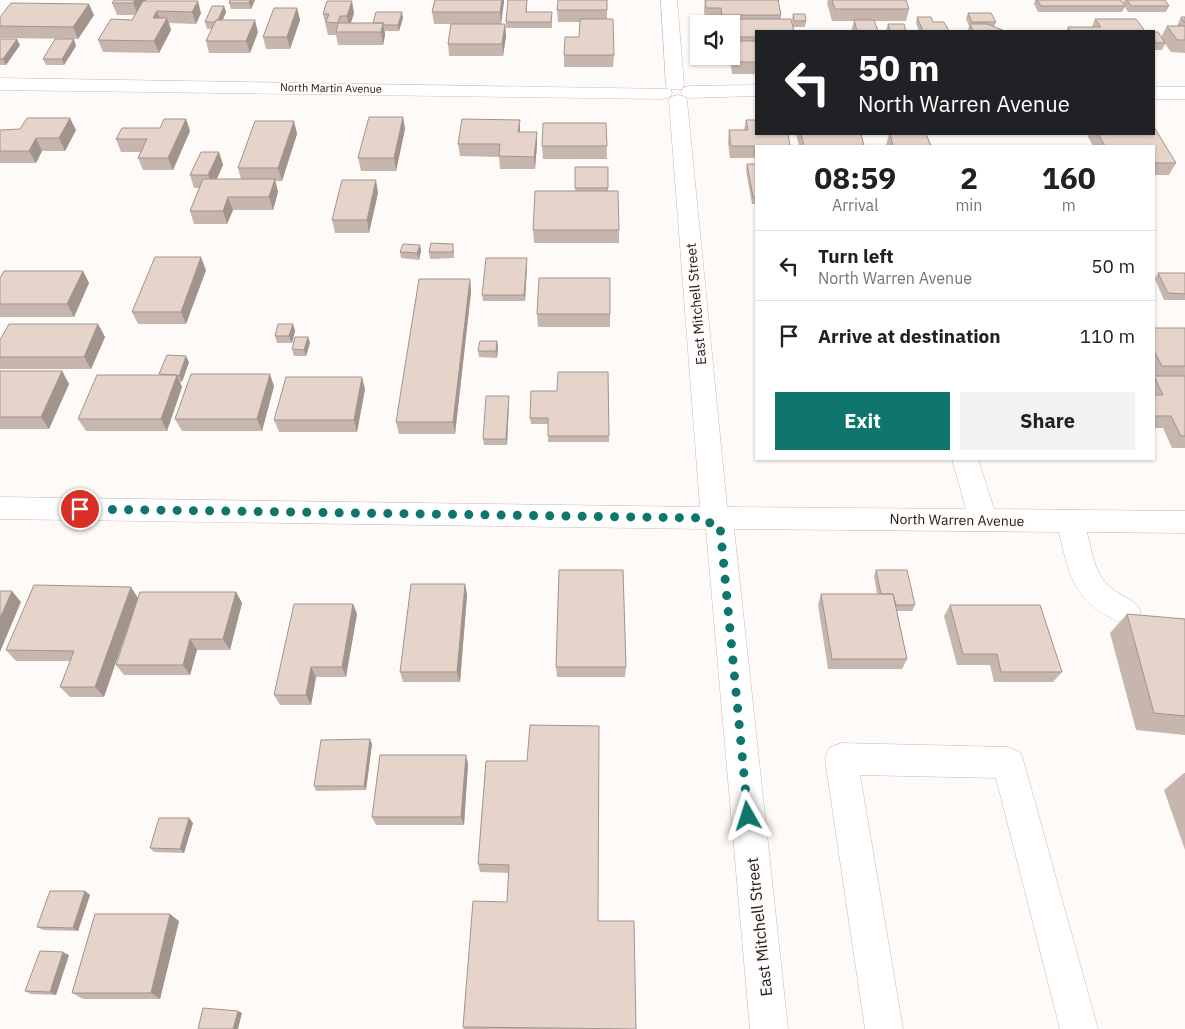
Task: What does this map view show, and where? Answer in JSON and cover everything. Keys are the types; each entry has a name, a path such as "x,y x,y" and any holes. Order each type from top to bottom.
{"street":[{"name":"East Mitchell Street","path":"669,0 676,93 717,517 769,1029"},
{"name":"North Martin Avenue","path":"0,84 676,93 755,92"},
{"path":"1155,93 1185,93"},
{"path":"965,460 983,520"},
{"name":"North Warren Avenue","path":"0,508 1185,522"},
{"path":"1071,521 1087,582 1110,605 1126,611"},
{"path":"884,1029 841,759 1008,763 1079,1029"}],"building":[{"path":"114,0 135,0 133,3 112,3"},
{"path":"230,0 250,0 249,3 229,3"},
{"path":"435,0 502,0 500,12 432,12"},
{"path":"508,0 527,0 526,12 552,12 551,22 506,22"},
{"path":"558,0 607,0 607,10 557,10"},
{"path":"705,0 778,0 781,15 722,15 721,8 706,8"},
{"path":"832,0 906,0 909,9 835,9"},
{"path":"1037,0 1121,0 1125,6 1041,6"},
{"path":"1127,0 1165,0 1169,6 1131,6"},
{"path":"143,1 198,1 192,12 157,11 153,18 167,18 154,41 98,40 111,19 132,20"},
{"path":"327,1 352,1 347,16 340,16 338,23 326,22 329,14 323,14"},
{"path":"11,3 89,4 73,27 0,26 0,17"},
{"path":"212,6 224,6 218,20 205,22"},
{"path":"274,8 297,8 287,37 263,37"},
{"path":"376,12 402,12 398,25 384,25 383,23 373,23"},
{"path":"968,13 991,13 996,22 972,22"},
{"path":"793,14 805,14 806,21 794,21"},
{"path":"917,17 931,17 933,22 944,22 948,30 923,30"},
{"path":"580,19 613,19 614,55 564,55 565,37 579,37"},
{"path":"740,19 791,19 794,30 755,30 755,37 740,37"},
{"path":"1095,19 1136,19 1144,30 1070,30 1068,27 1101,27"},
{"path":"216,20 255,20 246,41 206,41"},
{"path":"854,20 874,20 878,30 857,30"},
{"path":"338,23 383,23 381,32 336,32"},
{"path":"451,24 505,24 502,44 448,44"},
{"path":"888,24 904,24 906,30 890,30"},
{"path":"970,24 987,24 1002,30 973,30"},
{"path":"1167,26 1185,26 1185,40 1177,40"},
{"path":"1155,32 1158,32 1165,43 1156,43"},
{"path":"0,39 17,39 3,59 0,59"},
{"path":"55,39 74,39 62,59 43,59"},
{"path":"740,41 755,41 755,62 740,62"},
{"path":"369,117 403,117 394,158 358,158"},
{"path":"27,118 70,118 59,138 36,138 29,151 0,151 0,130 20,129"},
{"path":"164,119 186,119 168,158 138,158 147,139 116,139 122,128 160,128"},
{"path":"462,119 520,120 518,132 537,132 534,157 499,156 500,144 458,144"},
{"path":"746,120 755,120 755,135 788,135 790,145 731,146 729,130 748,130"},
{"path":"255,121 294,121 278,168 238,168"},
{"path":"543,123 606,123 607,146 542,146"},
{"path":"1155,129 1176,163 1155,163 1155,145 1104,145 1099,135 1155,135"},
{"path":"801,135 861,135 864,145 804,145"},
{"path":"890,135 926,135 931,145 893,145"},
{"path":"201,152 219,152 208,175 190,175"},
{"path":"747,164 755,164 755,197 753,197"},
{"path":"575,167 608,167 608,188 575,188"},
{"path":"203,179 275,179 269,197 228,197 223,211 190,211"},
{"path":"342,180 376,180 367,220 332,220"},
{"path":"535,191 618,191 619,230 533,230"},
{"path":"431,243 453,244 453,252 429,252"},
{"path":"403,244 420,245 417,253 400,252"},
{"path":"155,257 201,257 181,312 132,312"},
{"path":"486,258 527,258 524,295 482,295"},
{"path":"4,271 83,271 67,304 0,304 0,278"},
{"path":"1158,273 1185,273 1185,294 1168,293"},
{"path":"539,278 610,278 610,314 537,314"},
{"path":"419,279 470,279 453,422 396,422"},
{"path":"9,324 98,324 84,357 0,357 0,340"},
{"path":"278,324 293,324 289,336 275,336"},
{"path":"1155,328 1185,328 1185,366 1162,366 1155,353"},
{"path":"295,337 308,337 304,350 292,349"},
{"path":"480,341 497,341 496,351 478,351"},
{"path":"167,355 186,356 179,376 159,374"},
{"path":"0,371 62,371 41,417 0,417"},
{"path":"558,372 608,372 609,436 548,436 548,418 530,418 531,391 557,391"},
{"path":"191,374 270,374 257,419 175,419"},
{"path":"97,375 177,375 161,419 78,419"},
{"path":"1155,376 1185,376 1185,436 1181,436 1171,416 1155,416 1155,395 1163,395"},
{"path":"286,377 362,377 354,420 274,420"},
{"path":"486,396 509,396 506,439 483,439"},
{"path":"559,570 623,570 626,667 556,667"},
{"path":"876,570 907,570 915,605 896,605 893,594 881,594"},
{"path":"411,584 465,584 457,672 400,672"},
{"path":"34,585 131,587 95,687 60,687 74,651 6,650"},
{"path":"0,591 12,591 0,618"},
{"path":"140,592 236,592 223,639 190,639 183,665 116,665"},
{"path":"821,594 893,594 907,659 832,659"},
{"path":"294,604 353,604 342,667 311,667 306,695 274,695"},
{"path":"950,605 1040,605 1062,672 1001,672 997,654 963,654"},
{"path":"1127,614 1185,619 1185,716 1154,713"},
{"path":"530,725 599,726 598,921 634,921 636,1029 463,1027 473,901 507,902 509,865 478,864 486,761 527,761"},
{"path":"370,739 364,786 314,786 321,740"},
{"path":"380,755 466,755 461,817 372,817"},
{"path":"159,818 189,818 180,849 150,848"},
{"path":"50,891 85,891 73,928 37,927"},
{"path":"95,914 170,914 151,993 72,993"},
{"path":"40,951 63,952 50,992 25,991"},
{"path":"203,1008 238,1011 233,1029 198,1029"}],"route":[{"path":"80,509 705,518 712,525 720,526 748,816"}]}
